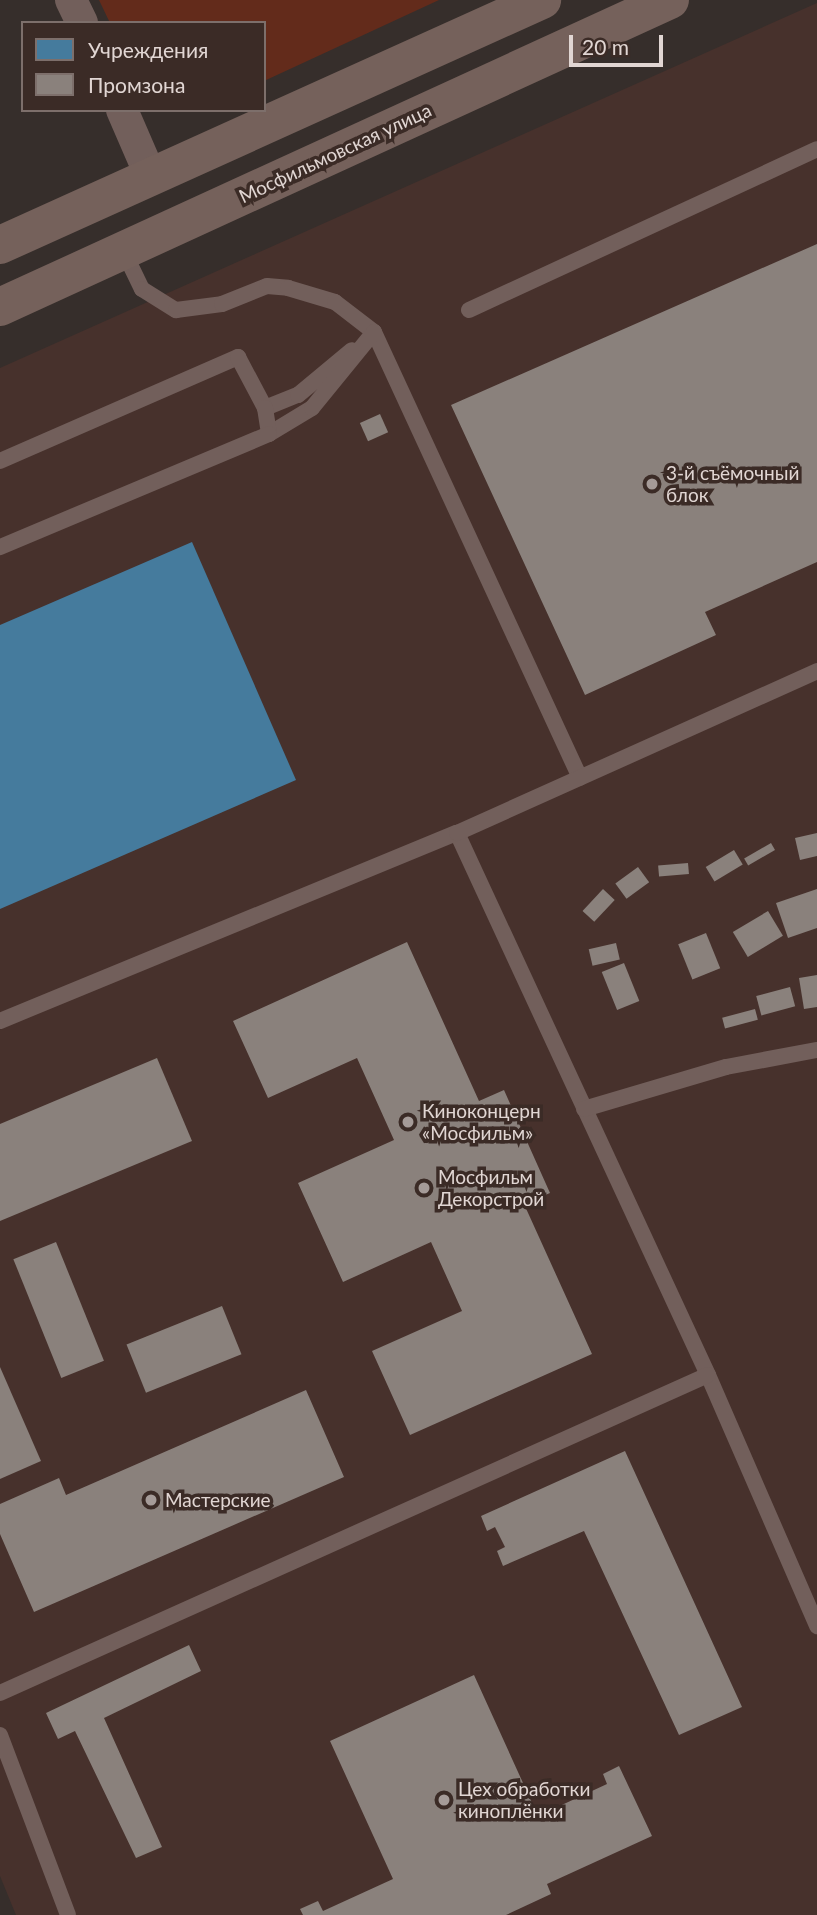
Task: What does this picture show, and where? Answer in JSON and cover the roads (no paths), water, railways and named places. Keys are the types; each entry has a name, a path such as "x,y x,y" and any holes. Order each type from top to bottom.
{"main road":[{"path":"0,245 542,0"},
{"name":"Мосфильмовская улица","path":"0,307 670,0"}],"street":[{"path":"71,0 81,21"},
{"path":"123,112 151,177"}],"lane":[{"path":"469,310 817,149"},
{"path":"124,251 142,289 176,310 222,304 267,286 288,288 335,302 374,332 580,778"},
{"path":"265,408 298,395 374,332"},
{"path":"0,547 269,434 312,408 374,332"},
{"path":"0,461 238,358 265,408 269,434"},
{"path":"0,1021 457,833 817,671"},
{"path":"457,833 809,1588 817,1626"},
{"path":"584,1109 726,1067 817,1050"},
{"path":"0,1693 708,1375"},
{"path":"0,1735 68,1915"}],"place":[{"name":"3-й съёмочный блок","path":"652,484"},
{"name":"Киноконцерн «Мосфильм»","path":"408,1122"},
{"name":"Мосфильм Декорстрой","path":"424,1188"},
{"name":"Мастерские","path":"151,1500"},
{"name":"Цех обработки киноплёнки","path":"444,1800"}]}
